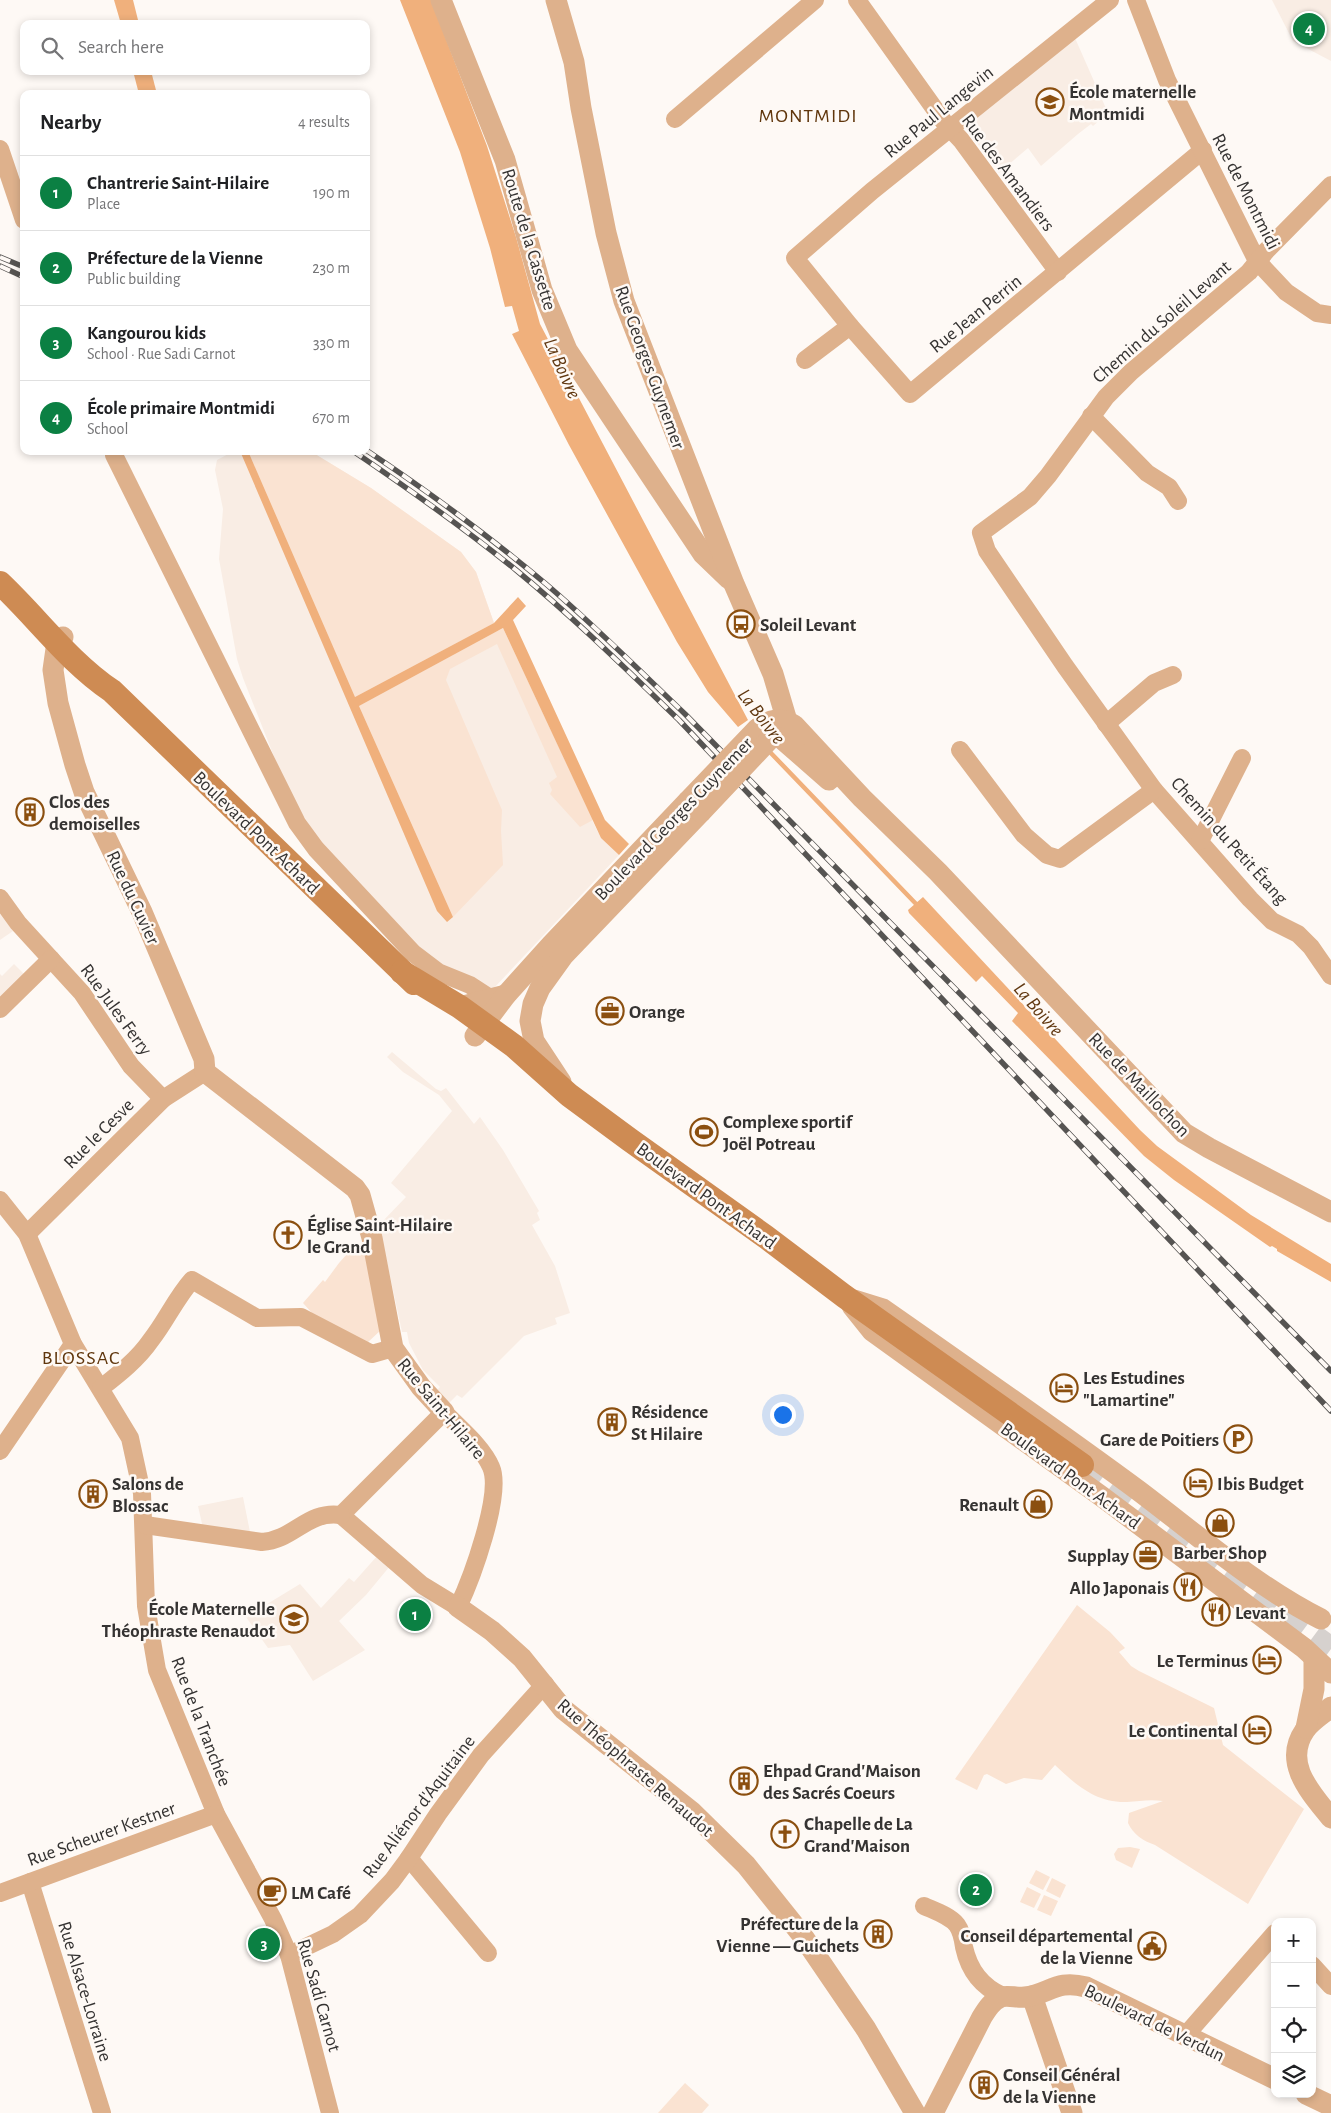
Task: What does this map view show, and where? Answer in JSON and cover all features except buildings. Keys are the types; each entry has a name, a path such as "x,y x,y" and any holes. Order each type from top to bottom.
{"main road":[{"name":"Boulevard Pont Achard","path":"0,583 26,608 47,620 61,640 100,672 112,691 455,1021 514,1046 569,1095 766,1237 844,1296 1082,1465"},
{"name":"Boulevard Pont Achard","path":"402,972 460,1007 483,1033"}],"street":[{"name":"Route de la Cassette","path":"441,0 505,160 542,290 567,350 703,554 734,584"},
{"name":"Rue Georges Guynemer","path":"556,0 574,62 581,108 606,233 624,301 734,584 773,674 773,732"},
{"path":"675,119 814,0"},
{"name":"Rue des Amandiers","path":"858,0 950,128 1058,272"},
{"name":"Rue Paul Langevin","path":"795,258 950,128 1110,0"},
{"name":"Rue de Montmidi","path":"1136,0 1167,80 1257,262 1286,292 1317,313 1331,315"},
{"path":"0,149 20,208"},
{"name":"Rue Jean Perrin","path":"795,258 850,326 910,394 1203,150"},
{"name":"Chemin du Soleil Levant","path":"981,533 1030,496 1048,476 1106,397 1131,372 1249,272 1331,185"},
{"path":"804,360 850,326"},
{"path":"1091,416 1147,473 1170,487 1178,501"},
{"path":"114,455 302,829 316,849 413,953 438,972 468,981 501,1001 525,1024 534,1041"},
{"name":"Chemin du Petit Étang","path":"981,533 992,558 1106,724 1154,790 1272,921 1298,934 1311,947 1331,976"},
{"name":"Rue du Cuvier","path":"61,640 54,654 53,670 58,703 84,792 149,929 204,1059 205,1072"},
{"path":"1106,724 1154,683 1173,675"},
{"name":"Rue de Maillochon","path":"773,732 794,725 862,798 938,872 1184,1133 1331,1212"},
{"name":"Boulevard Georges Guynemer","path":"483,1033 501,1001 551,945 773,732"},
{"path":"960,750 1024,836 1047,855 1060,859 1154,790"},
{"path":"1200,841 1242,758"},
{"name":"Boulevard Georges Guynemer","path":"569,1095 534,1041 530,1021 533,1004 540,988 563,956 695,807"},
{"name":"Rue Jules Ferry","path":"0,898 18,923 82,993 127,1062 163,1099"},
{"name":"Boulevard Georges Guynemer","path":"460,1007 501,1001 540,975 563,956"},
{"path":"0,1009 51,959"},
{"name":"Rue le Cesve","path":"27,1234 163,1099 205,1072"},
{"name":"Rue Saint-Hilaire","path":"205,1072 355,1188 360,1195 372,1238 393,1348 406,1368 480,1450 491,1466 494,1490 483,1539 466,1592 458,1607"},
{"name":"Rue de la Tranchée","path":"0,1200 27,1234 73,1344 130,1438 142,1493 145,1525 146,1606 157,1670 216,1814"},
{"path":"101,1388 145,1348 180,1294 192,1280 258,1318 300,1317 372,1354 393,1348"},
{"name":"Boulevard Pont Achard","path":"844,1296 884,1309 1058,1431 1258,1580 1304,1610 1326,1619"},
{"name":"Boulevard Pont Achard","path":"844,1296 872,1331 1101,1496 1309,1653 1331,1673"},
{"path":"0,1451 73,1344"},
{"path":"145,1525 242,1540 272,1541 316,1517 328,1513 341,1515 444,1412"},
{"name":"Rue Théophraste Renaudot","path":"341,1515 422,1585 492,1631 522,1658 563,1709 692,1812 746,1865 802,1935 866,2029 915,2113"},
{"path":"1326,1619 1312,1625 1308,1630 1314,1689 1306,1728 1297,1749 1297,1767 1309,1790 1331,1818"},
{"name":"Rue Aliénor d'Aquitaine","path":"289,1955 333,1934 360,1915 392,1881 438,1814 482,1755 544,1684"},
{"path":"1306,1728 1331,1707"},
{"name":"Rue Scheurer Kestner","path":"0,1893 216,1814"},
{"name":"Rue Sadi Carnot","path":"216,1814 273,1919 289,1955 330,2113"},
{"path":"409,1858 488,1953"},
{"name":"Rue Alsace-Lorraine","path":"30,1882 102,2113"},
{"path":"924,1906 957,1925 962,1934 966,1958 985,1985 1004,1996 1032,1996 1072,2113"},
{"path":"1185,2036 1271,1937"},
{"path":"1316,1969 1331,1986"},
{"name":"Boulevard de Verdun","path":"1032,1996 1050,1988 1075,1984 1086,1987 1271,2077"},
{"path":"982,2017 986,1995 985,1985"},
{"path":"933,2113 982,2017 989,2007 1004,1996"},
{"path":"1314,2098 1331,2106"}],"shaded area":[{"path":"1272,0 1331,0 1331,61 1293,41"},
{"name":"École maternelle Montmidi","path":"1075,38 1108,113 1093,126 1091,124 1078,134 1041,166 1028,148 999,173 969,132 970,124"},
{"path":"226,455 317,455 371,488 461,552 476,572 494,623 598,832 619,855 493,989 448,970 417,948 319,840 288,792 237,659 219,559 223,509 215,470 217,460"},
{"path":"250,455 317,455 371,488 461,552 476,572 494,623 355,697"},
{"path":"503,628 593,820 580,827 550,794 552,790 549,783 557,777 497,644 450,669 446,680 502,810 503,865 453,917 359,706"},
{"path":"0,914 13,931 0,940"},
{"path":"14,964 26,976 0,1001 0,974 2,976"},
{"path":"392,1052 436,1089 441,1091 446,1088 474,1124 480,1117 503,1150 539,1211 537,1213 540,1220 532,1225 555,1266 570,1313 555,1318 557,1324 524,1336 462,1398 457,1395 446,1406 434,1393 440,1387 423,1370 409,1343 407,1332 402,1332 379,1225 406,1197 391,1183 452,1111 439,1095 403,1072 387,1057"},
{"path":"356,1244 364,1250 382,1329 367,1343 312,1313 303,1303 323,1280 325,1282"},
{"path":"243,1497 250,1532 203,1528 198,1506"},
{"name":"École Maternelle Théophraste Renaudot","path":"378,1555 390,1566 366,1595 339,1621 365,1650 313,1681 290,1645 268,1648 246,1617 300,1584 321,1608 349,1578 354,1582"},
{"path":"1077,1605 1110,1632 1125,1648 1119,1652 1131,1666 1214,1708 1223,1745 1304,1809 1248,1904 1133,1831 1128,1823 1129,1813 1163,1801 1116,1802 1096,1796 1079,1786 1055,1765 1042,1780 1024,1778 1006,1784 987,1774 984,1775 977,1790 955,1779"},
{"path":"1130,1847 1140,1849 1132,1868 1116,1860 1114,1854 1118,1848"},
{"path":"1036,1870 1050,1877 1043,1890 1029,1883"},
{"path":"1052,1878 1066,1885 1060,1898 1046,1891"},
{"path":"1027,1887 1041,1894 1034,1908 1020,1902"},
{"path":"1044,1895 1058,1901 1051,1916 1037,1910"},
{"path":"685,2083 709,2105 702,2113 658,2113"}],"water":[{"path":"114,0 133,0 138,20 120,20"},
{"name":"La Boivre","path":"400,0 431,0 487,146 516,237 540,324 748,720 738,727 708,692 677,642 569,445 512,334 519,331 512,306 505,307 490,248 460,152"},
{"path":"134,75 152,75 156,90 138,90"},
{"path":"242,455 250,455 355,697 494,623 518,597 526,606 513,620 605,820 629,844 619,855 601,838 503,628 359,706 453,917 447,922 437,911"},
{"name":"La Boivre","path":"923,897 1140,1130 1157,1146 1251,1215 1331,1264 1331,1282 1277,1251 1272,1246 1270,1247 1174,1180 1144,1156 1012,1021 1018,1013 982,976 976,982 909,913 908,910"}],"waterway":[{"name":"La Boivre","path":"768,750 919,907"}],"tunnel":[{"path":"1082,1465 1331,1649"}],"railway":[{"path":"0,257 20,265"},
{"path":"0,266 20,275"},
{"path":"370,453 436,498 503,549 546,584 616,648 685,714 1331,1371"},
{"path":"359,455 436,509 516,570 579,625 679,720 1331,1411"}],"place":[{"name":"École primaire Montmidi","path":"1309,29"},
{"name":"École maternelle Montmidi","path":"1050,102"},
{"name":"Soleil Levant","path":"741,624"},
{"name":"Clos des demoiselles","path":"30,812"},
{"name":"Orange","path":"610,1011"},
{"name":"Complexe sportif Joël Potreau","path":"704,1132"},
{"name":"Église Saint-Hilaire le Grand","path":"288,1235"},
{"name":"Les Estudines \"Lamartine\"","path":"1064,1388"},
{"name":"Résidence St Hilaire","path":"612,1422"},
{"name":"Gare de Poitiers","path":"1238,1439"},
{"name":"Ibis Budget","path":"1198,1483"},
{"name":"Salons de Blossac","path":"93,1494"},
{"name":"Renault","path":"1038,1504"},
{"name":"Barber Shop","path":"1220,1523"},
{"name":"Supplay","path":"1148,1555"},
{"name":"Allo Japonais","path":"1188,1587"},
{"name":"Levant","path":"1216,1612"},
{"name":"Chantrerie Saint-Hilaire","path":"415,1615"},
{"name":"École Maternelle Théophraste Renaudot","path":"294,1619"},
{"name":"Le Terminus","path":"1267,1660"},
{"name":"Le Continental","path":"1257,1730"},
{"name":"Ehpad Grand'Maison des Sacrés Coeurs","path":"744,1781"},
{"name":"Chapelle de La Grand'Maison","path":"785,1834"},
{"name":"Préfecture de la Vienne","path":"976,1890"},
{"name":"LM Café","path":"272,1892"},
{"name":"Préfecture de la Vienne — Guichets","path":"878,1934"},
{"name":"Kangourou kids","path":"264,1944"},
{"name":"Conseil départemental de la Vienne","path":"1152,1946"},
{"name":"Conseil Général de la Vienne","path":"984,2085"}],"district":[{"name":"MONTMIDI","path":"808,115"},
{"name":"BLOSSAC","path":"81,1357"}]}
